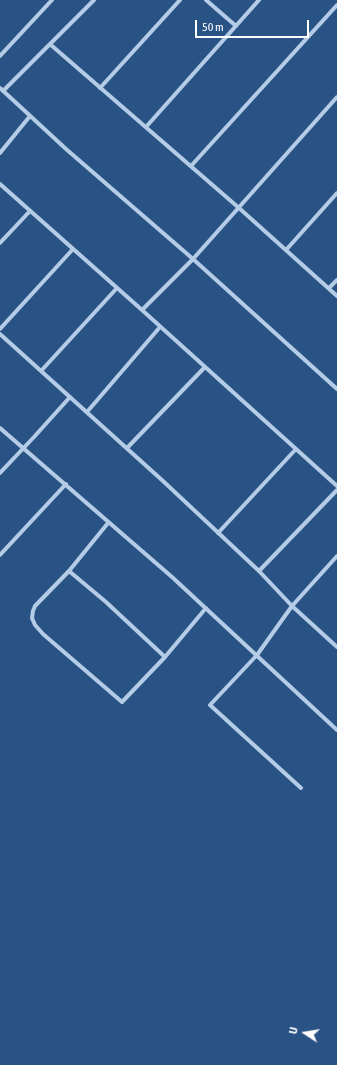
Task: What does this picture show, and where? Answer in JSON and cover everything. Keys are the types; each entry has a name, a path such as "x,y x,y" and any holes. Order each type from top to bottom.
{"street":[{"path":"0,56 52,0"},
{"path":"94,0 51,45 2,90 337,389"},
{"path":"100,88 180,0"},
{"path":"206,0 236,26"},
{"path":"146,127 259,0"},
{"path":"190,166 337,5"},
{"path":"51,45 239,208 330,288 337,296"},
{"path":"142,310 193,259 337,97"},
{"path":"0,152 30,116"},
{"path":"0,184 337,486"},
{"path":"286,250 337,193"},
{"path":"0,243 30,211"},
{"path":"0,329 73,249"},
{"path":"330,288 337,280"},
{"path":"41,371 117,288"},
{"path":"87,412 160,327"},
{"path":"0,334 127,448 259,571 292,606 337,647"},
{"path":"127,448 205,367"},
{"path":"0,473 70,397"},
{"path":"0,428 172,577 337,730"},
{"path":"218,533 296,449"},
{"path":"0,555 66,484"},
{"path":"259,571 337,490"},
{"path":"108,523 69,571 35,606 32,618 43,634 122,702 165,657 206,608"},
{"path":"300,788 210,705 257,655 292,606 337,556"},
{"path":"69,571 106,602 165,657"}]}
